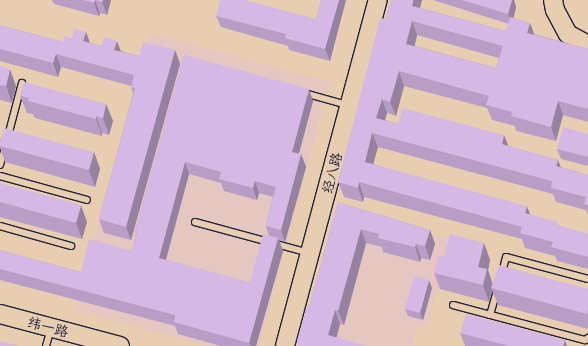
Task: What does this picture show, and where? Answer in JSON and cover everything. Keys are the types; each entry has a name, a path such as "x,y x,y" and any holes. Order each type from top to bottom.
{"street":[{"name":"经八路","path":"285,346 378,0"},
{"path":"553,0 555,10 568,34 588,45"},
{"path":"567,0 573,23 588,38"},
{"name":"纬一路","path":"0,314 120,346"}],"lane":[{"path":"0,164 22,83"},
{"path":"296,91 350,106"},
{"path":"0,176 87,200"},
{"path":"194,222 310,254"},
{"path":"0,226 71,246"},
{"path":"500,279 506,257 588,279"},
{"path":"490,315 498,286"},
{"path":"453,305 585,340 588,338"},
{"path":"46,346 51,328"}],"shaded area":[{"path":"150,33 330,82 259,346 207,346 75,310"},
{"path":"339,208 451,239 427,328 418,325 412,346 301,346"}],"building":[{"path":"83,0 95,0 94,3"},
{"path":"220,0 245,0 316,19 321,0 339,0 325,49 285,38 286,34 216,16"},
{"path":"391,0 413,0 412,6 506,31 510,17 530,23 527,33 588,49 588,109 558,101 551,127 511,116 512,112 486,105 489,96 399,71 390,102 382,99 376,118 398,124 403,108 504,135 502,144 558,160 556,166 588,175 588,205 584,204 586,197 551,188 552,181 372,133 365,162 527,206 525,213 558,222 557,225 588,234 588,257 551,247 553,242 520,233 522,227 359,182 358,188 338,182 380,18 385,19","holes":["412,21 503,46 496,68 406,44"]},
{"path":"462,0 512,0 508,14"},
{"path":"0,25 63,42 64,36 72,38 74,29 86,32 83,41 102,46 104,37 117,41 114,50 139,56 143,42 175,50 126,227 99,219 135,88 131,87 134,75 56,54 53,63 0,49"},
{"path":"184,55 309,89 292,152 301,154 281,230 266,226 276,187 255,181 253,188 219,179 221,172 185,162 159,258 250,283 263,234 278,238 249,343 174,322 175,315 0,269 0,250 81,272 89,239 132,251 137,231 135,231"},
{"path":"0,66 10,69 6,86 0,85"},
{"path":"24,82 106,104 103,118 96,116 96,119 28,101 29,98 20,96"},
{"path":"563,127 588,134 588,157 557,149"},
{"path":"4,128 94,152 89,170 0,146"},
{"path":"0,183 81,205 76,223 0,202"},
{"path":"338,202 430,230 425,246 416,244 415,247 378,238 379,234 361,229 338,311 335,310 328,335 367,346 298,346 297,341 307,306 309,307"},
{"path":"450,234 484,243 478,267 487,269 483,285 434,273 438,256 444,257"},
{"path":"499,265 588,289 587,314 491,288"},
{"path":"414,276 429,280 420,313 405,309"},
{"path":"466,314 565,340 563,346 509,346 460,333"},
{"path":"0,341 20,346 0,346"}]}
